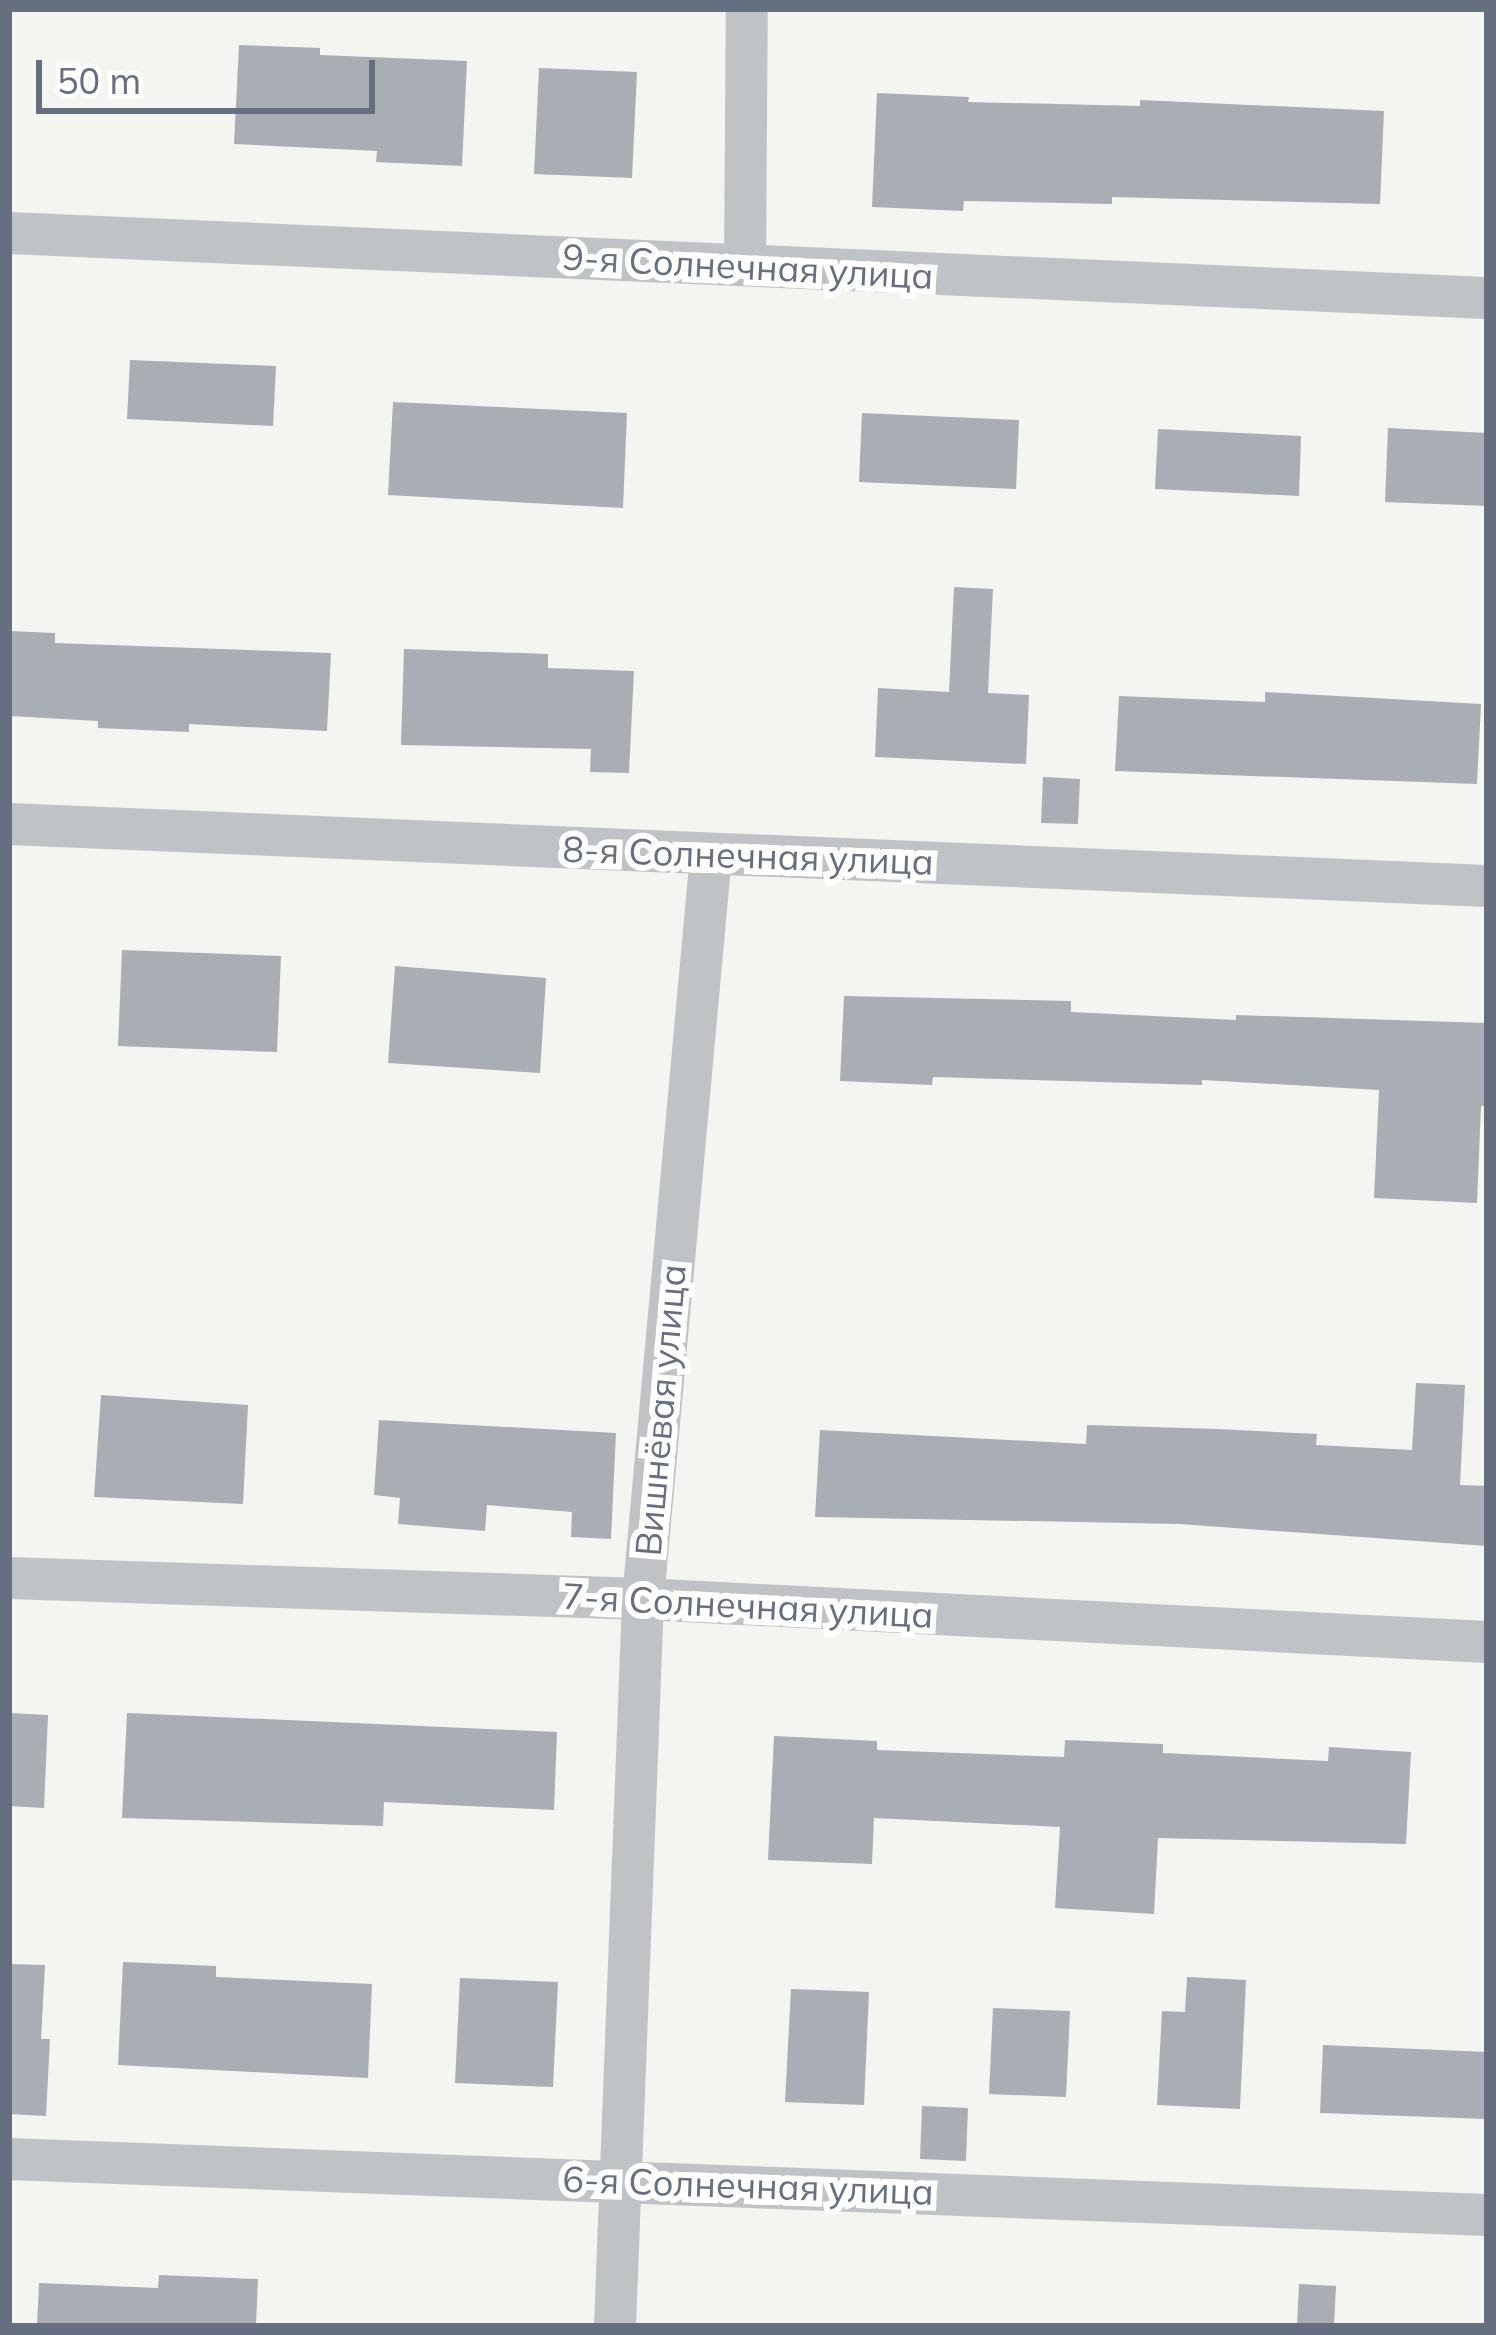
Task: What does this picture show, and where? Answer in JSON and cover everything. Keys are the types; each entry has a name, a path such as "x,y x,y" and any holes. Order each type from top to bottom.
{"street":[{"path":"745,266 747,9"},
{"name":"9-я Солнечная улица","path":"9,233 1487,298"},
{"name":"8-я Солнечная улица","path":"9,824 1487,886"},
{"name":"Вишнёвая улица","path":"615,2326 617,2180 643,1599 711,854"},
{"name":"7-я Солнечная улица","path":"9,1578 643,1599 1487,1642"},
{"name":"6-я Солнечная улица","path":"9,2159 1487,2215"}],"building":[{"path":"239,45 320,48 320,55 467,61 462,166 376,162 377,151 234,144"},
{"path":"539,68 637,72 632,178 534,174"},
{"path":"877,93 969,97 968,102 1140,106 1140,100 1384,111 1380,204 1112,197 1112,204 964,201 963,211 872,207"},
{"path":"130,360 276,366 273,426 127,419"},
{"path":"393,402 627,413 623,508 388,495"},
{"path":"862,413 1019,420 1016,489 859,482"},
{"path":"1388,428 1487,433 1487,506 1385,502"},
{"path":"1158,429 1301,436 1299,496 1155,489"},
{"path":"954,587 993,589 988,693 1029,695 1026,764 875,757 878,688 949,692"},
{"path":"9,631 55,633 55,643 331,653 327,731 189,724 189,732 98,728 98,721 9,716"},
{"path":"404,649 548,654 548,668 634,671 629,773 590,772 591,749 401,745"},
{"path":"1265,692 1481,704 1477,784 1115,771 1119,696 1265,702"},
{"path":"1043,777 1080,779 1078,824 1041,823"},
{"path":"122,950 281,956 277,1052 118,1046"},
{"path":"395,966 546,978 540,1073 388,1063"},
{"path":"844,996 1071,1001 1071,1012 1236,1020 1236,1015 1487,1023 1487,1106 1481,1106 1477,1203 1374,1198 1379,1090 1202,1080 1202,1085 933,1077 932,1085 840,1081"},
{"path":"1416,1383 1465,1385 1460,1485 1487,1486 1487,1546 1179,1524 815,1517 820,1430 1086,1444 1087,1425 1217,1429 1317,1434 1316,1445 1412,1450"},
{"path":"101,1395 248,1405 243,1504 94,1497"},
{"path":"379,1420 616,1433 611,1539 571,1537 572,1512 487,1505 485,1531 398,1524 400,1498 374,1495"},
{"path":"9,1713 48,1715 44,1808 9,1806"},
{"path":"127,1713 557,1732 554,1810 384,1802 383,1826 122,1818"},
{"path":"774,1736 877,1741 877,1750 1064,1757 1065,1740 1163,1744 1163,1753 1328,1761 1329,1747 1411,1752 1406,1844 1158,1838 1154,1914 1055,1908 1060,1827 874,1818 872,1864 768,1860"},
{"path":"123,1962 216,1966 216,1977 372,1984 368,2078 118,2065"},
{"path":"9,1964 45,1965 41,2039 50,2039 46,2116 9,2114"},
{"path":"1187,1977 1246,1980 1240,2109 1157,2105 1162,2011 1185,2012"},
{"path":"460,1978 558,1982 553,2087 455,2083"},
{"path":"791,1989 869,1992 864,2105 785,2102"},
{"path":"993,2008 1070,2011 1066,2097 989,2094"},
{"path":"1323,2045 1487,2052 1487,2119 1320,2113"},
{"path":"922,2106 968,2108 966,2161 920,2159"},
{"path":"159,2275 258,2279 256,2326 37,2326 39,2283 158,2288"},
{"path":"1299,2284 1336,2286 1334,2326 1297,2326"}]}
